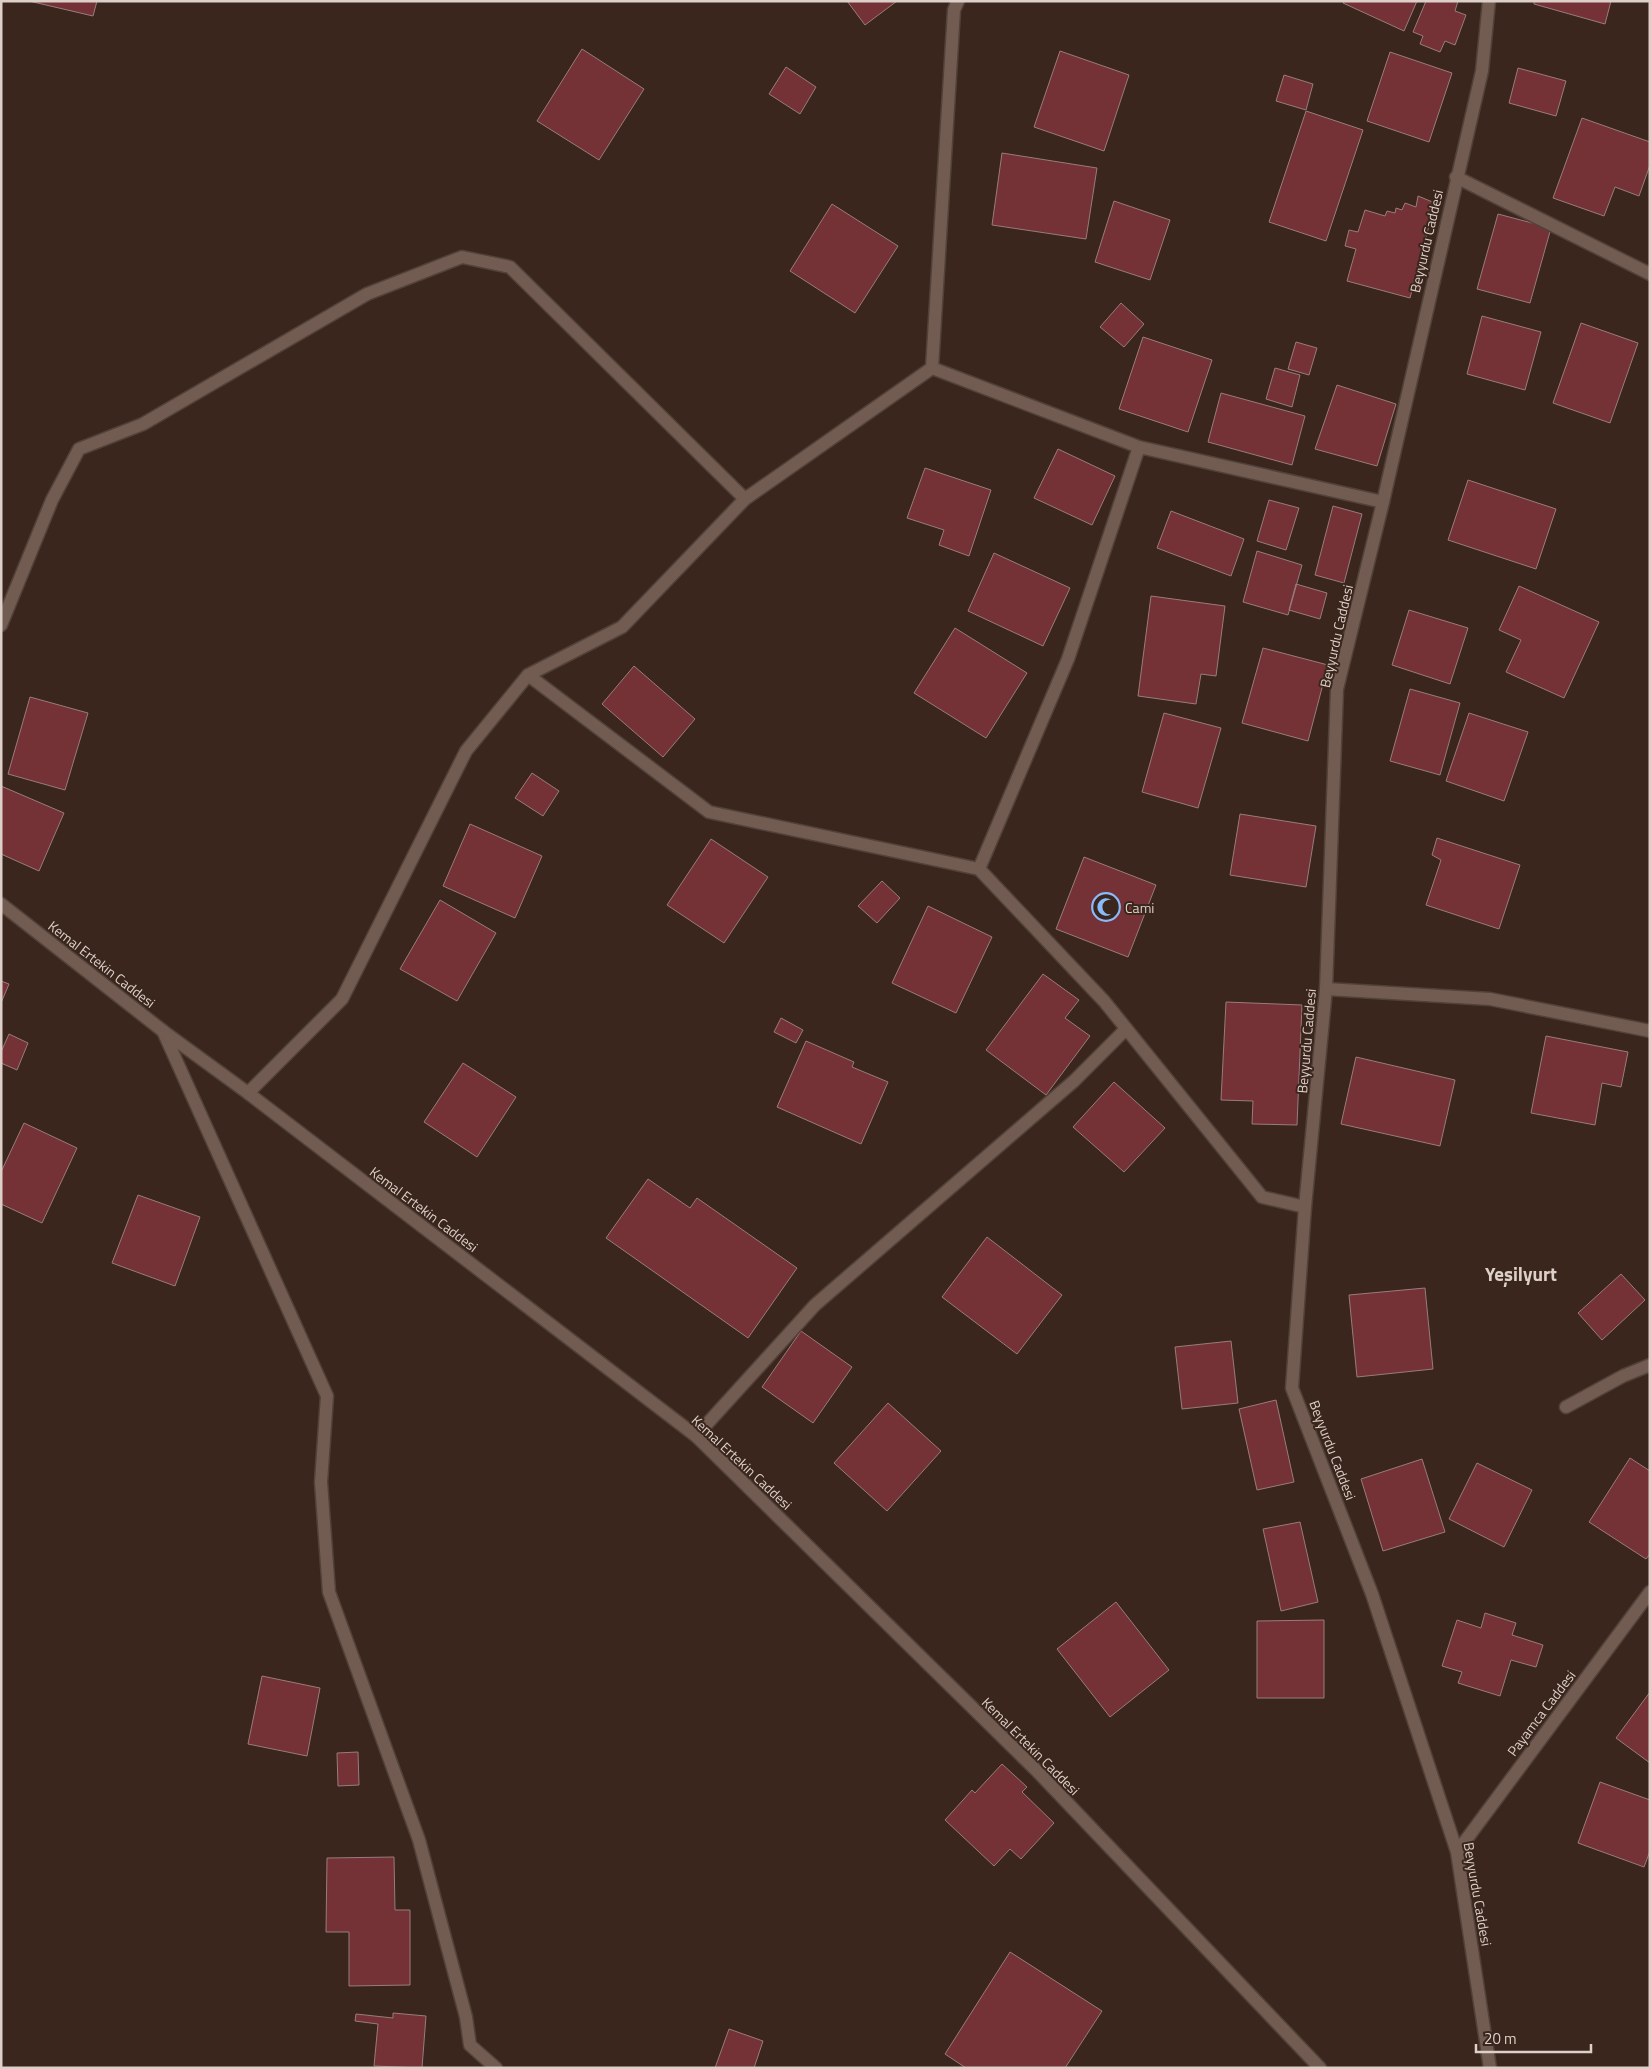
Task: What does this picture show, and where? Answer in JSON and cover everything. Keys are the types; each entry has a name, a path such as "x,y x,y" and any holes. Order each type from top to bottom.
{"street":[{"path":"932,368 954,10 958,1"},
{"name":"Beyyurdu Caddesi","path":"1489,1 1482,71 1338,689 1326,989 1305,1207 1292,1388 1372,1594 1457,1852 1490,2068"},
{"path":"1456,177 1650,274"},
{"path":"1,625 52,500 78,449 143,424 367,294 462,257 510,267 745,499"},
{"path":"932,368 1139,447 1383,502"},
{"path":"248,1093 342,999 466,751 528,674 622,627 745,499 932,368"},
{"path":"978,868 1068,659 1139,447"},
{"path":"528,674 709,812 978,868 1104,1001 1262,1197 1305,1207"},
{"name":"Kemal Ertekin Caddesi","path":"1,904 163,1031 248,1093 696,1436 1038,1772 1320,2068"},
{"path":"1326,989 1490,999 1650,1031"},
{"path":"696,1436 815,1305 1074,1081 1126,1029"},
{"path":"163,1031 327,1396 321,1482 330,1592 419,1840 466,2017 470,2045 496,2068"},
{"path":"1566,1407 1624,1376 1650,1365"},
{"name":"Payamca Caddesi","path":"1457,1852 1650,1592"}],"building":[{"path":"29,1 97,1 93,16"},
{"path":"847,1 897,1 865,25"},
{"path":"1344,1 1417,1 1404,31 1343,3"},
{"path":"1426,1 1458,1 1455,11 1466,15 1455,45 1445,41 1440,52 1420,44 1423,36 1413,32"},
{"path":"1534,1 1611,1 1605,24 1534,4"},
{"path":"582,49 644,89 599,160 537,121"},
{"path":"1060,51 1129,75 1104,151 1034,127"},
{"path":"1390,52 1452,73 1429,142 1367,121"},
{"path":"786,67 816,87 800,114 769,94"},
{"path":"1518,68 1566,81 1556,116 1509,103"},
{"path":"1284,75 1313,84 1306,110 1276,101"},
{"path":"1306,111 1363,130 1326,241 1269,222"},
{"path":"1582,118 1650,142 1650,165 1639,196 1615,187 1604,216 1553,198"},
{"path":"1002,153 1097,168 1086,239 992,225"},
{"path":"1418,196 1435,203 1410,298 1347,281 1356,249 1345,246 1349,230 1358,232 1365,210 1385,216 1387,211 1395,213 1396,208 1402,210 1405,203 1416,207"},
{"path":"1114,201 1170,220 1150,280 1095,262"},
{"path":"832,204 898,246 855,313 790,271"},
{"path":"1498,214 1551,228 1530,303 1477,289"},
{"path":"1121,303 1144,324 1124,347 1100,327"},
{"path":"1482,316 1541,332 1525,390 1467,374"},
{"path":"1581,323 1638,343 1610,423 1553,403"},
{"path":"1143,337 1212,360 1188,432 1119,409"},
{"path":"1296,342 1317,348 1309,375 1288,369"},
{"path":"1275,368 1300,375 1292,407 1266,399"},
{"path":"1337,385 1396,404 1377,466 1315,449"},
{"path":"1221,393 1305,416 1292,465 1208,442"},
{"path":"1058,449 1115,476 1092,525 1034,498"},
{"path":"925,468 991,490 969,556 939,545 944,530 907,518"},
{"path":"1468,480 1556,509 1536,569 1448,540"},
{"path":"1269,500 1299,508 1286,550 1257,541"},
{"path":"1333,506 1362,514 1344,583 1315,575"},
{"path":"1171,511 1244,539 1231,576 1157,548"},
{"path":"1257,551 1302,565 1288,615 1243,602"},
{"path":"994,553 1070,588 1043,646 968,611"},
{"path":"1296,584 1327,593 1320,619 1289,610"},
{"path":"1519,586 1599,622 1564,698 1506,672 1521,640 1499,630"},
{"path":"1151,596 1225,606 1216,676 1201,674 1196,704 1138,696"},
{"path":"1409,610 1468,628 1450,684 1392,665"},
{"path":"955,628 1027,673 986,738 914,693"},
{"path":"1263,648 1328,665 1308,741 1242,723"},
{"path":"634,666 695,719 663,757 602,704"},
{"path":"1410,689 1460,703 1440,775 1390,761"},
{"path":"30,697 88,713 65,790 8,774"},
{"path":"1164,713 1221,728 1198,808 1142,792"},
{"path":"1469,713 1528,732 1504,801 1446,781"},
{"path":"532,773 559,791 543,816 515,798"},
{"path":"1,786 64,813 39,871 1,854"},
{"path":"1240,814 1316,826 1306,887 1230,875"},
{"path":"470,824 542,856 515,918 443,886"},
{"path":"1437,838 1520,865 1499,929 1426,905 1441,860 1432,855"},
{"path":"711,839 768,877 724,943 667,905"},
{"name":"Cami","path":"1084,857 1156,885 1128,957 1056,929"},
{"path":"882,881 900,898 877,923 858,906"},
{"path":"440,900 496,933 457,1001 400,969"},
{"path":"928,906 992,937 956,1013 892,983"},
{"path":"1043,974 1079,1000 1065,1018 1090,1036 1046,1095 986,1050"},
{"path":"1,981 9,984 1,1003"},
{"path":"1226,1002 1302,1005 1297,1125 1252,1124 1253,1101 1221,1100"},
{"path":"781,1018 803,1030 796,1043 774,1032"},
{"path":"9,1034 28,1043 17,1070 1,1063 1,1052"},
{"path":"1546,1036 1628,1052 1621,1087 1602,1083 1595,1125 1531,1113"},
{"path":"806,1041 854,1062 852,1067 888,1082 861,1144 777,1107"},
{"path":"1356,1057 1455,1080 1440,1146 1341,1124"},
{"path":"463,1063 516,1097 477,1157 424,1122"},
{"path":"1114,1082 1165,1128 1124,1172 1073,1127"},
{"path":"24,1123 77,1148 42,1223 1,1204 1,1172"},
{"path":"648,1179 690,1208 697,1198 797,1268 748,1338 606,1238"},
{"path":"138,1195 200,1217 175,1286 112,1263"},
{"path":"987,1237 1062,1295 1017,1354 942,1297"},
{"path":"1621,1274 1645,1300 1602,1340 1578,1313"},
{"path":"1425,1288 1433,1369 1357,1377 1349,1295"},
{"path":"801,1331 852,1367 813,1423 762,1387"},
{"path":"1231,1341 1238,1403 1182,1409 1175,1347"},
{"path":"1276,1400 1294,1482 1257,1490 1239,1409"},
{"path":"888,1403 941,1451 887,1511 834,1463"},
{"path":"1630,1458 1650,1471 1650,1554 1646,1559 1589,1522"},
{"path":"1422,1459 1445,1532 1383,1551 1361,1479"},
{"path":"1477,1463 1532,1490 1504,1547 1449,1519"},
{"path":"1300,1522 1318,1602 1281,1611 1263,1529"},
{"path":"1116,1602 1169,1670 1110,1717 1057,1649"},
{"path":"1485,1613 1516,1623 1512,1635 1543,1645 1536,1667 1511,1660 1500,1696 1458,1683 1462,1672 1442,1666 1457,1620 1481,1628"},
{"path":"1324,1620 1324,1698 1257,1698 1257,1621"},
{"path":"262,1676 320,1688 307,1756 248,1744"},
{"path":"1650,1692 1650,1763 1616,1738"},
{"path":"358,1752 359,1785 338,1786 337,1753"},
{"path":"1002,1764 1027,1787 1022,1792 1054,1823 1021,1859 1010,1849 994,1866 945,1820 972,1790 975,1793"},
{"path":"1600,1782 1650,1800 1650,1851 1644,1867 1578,1843"},
{"path":"394,1857 395,1910 410,1910 410,1985 349,1986 349,1932 326,1932 327,1858"},
{"path":"1010,1952 1102,2011 1065,2068 966,2068 945,2054"},
{"path":"393,2013 426,2016 422,2068 374,2066 378,2024 355,2021 356,2014 393,2018"},
{"path":"729,2029 763,2041 754,2068 715,2068"}],"place":[{"name":"Cami","path":"1106,907"}],"district":[{"name":"Yeşilyurt","path":"1521,1273"}]}
